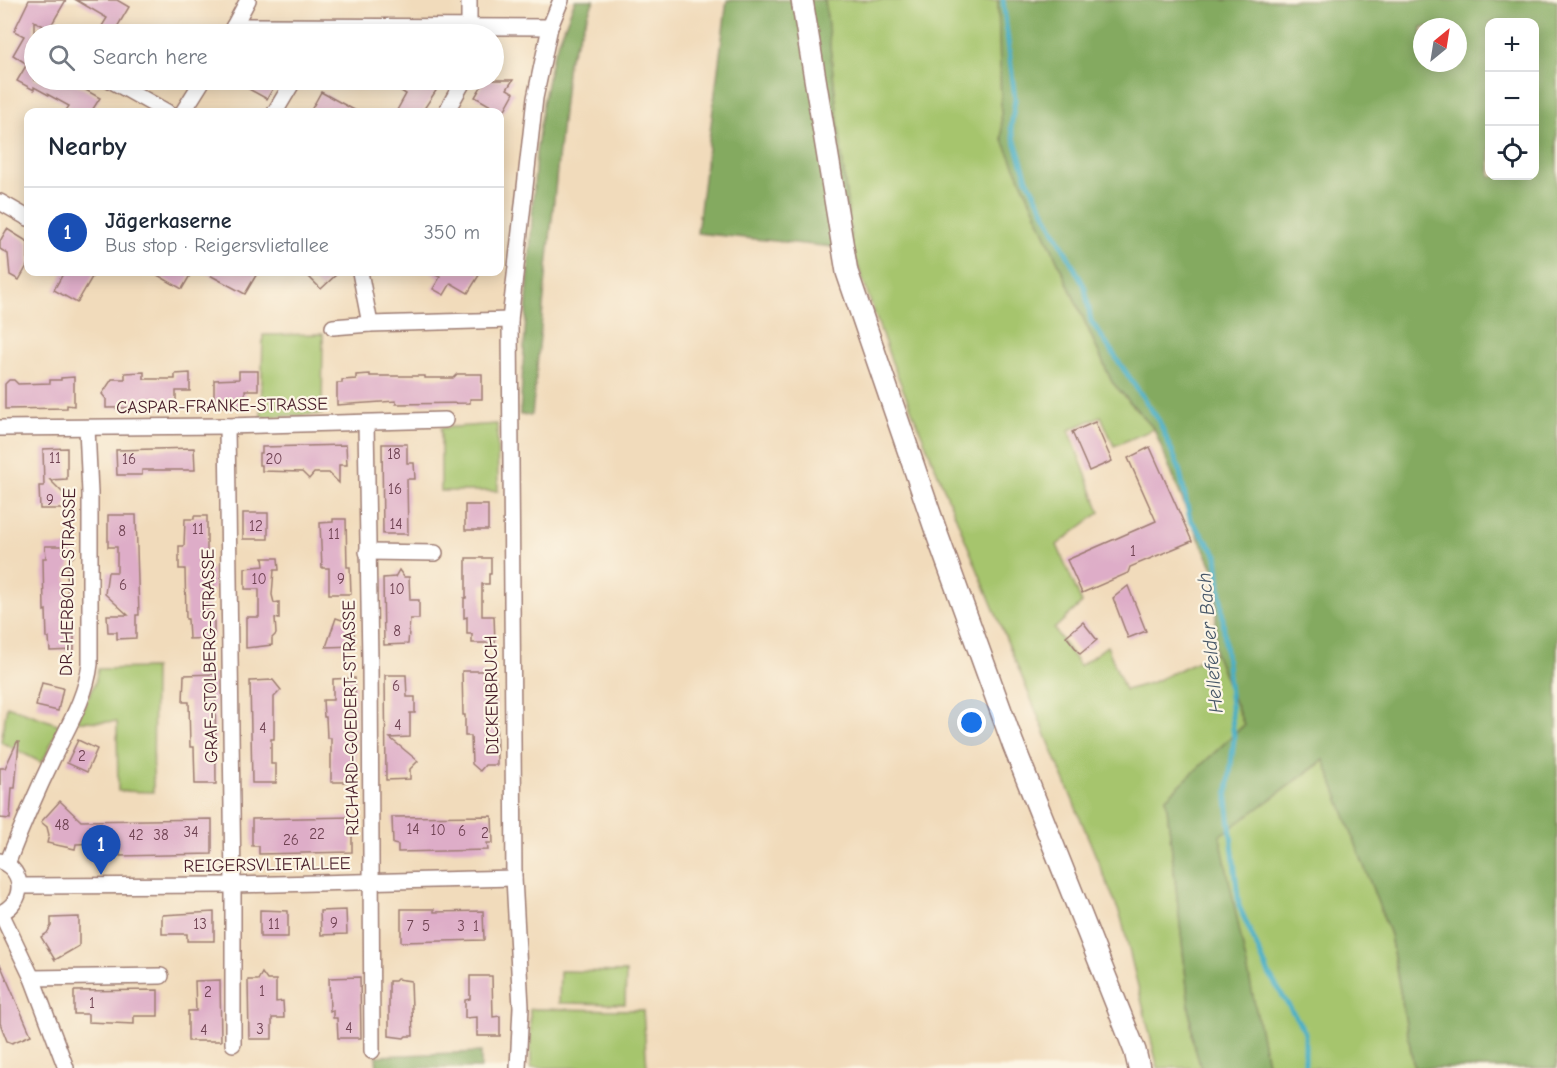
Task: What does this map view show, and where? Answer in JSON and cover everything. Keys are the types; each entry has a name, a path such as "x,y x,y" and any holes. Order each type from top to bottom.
{"main road":[{"path":"802,0 847,272 938,537 1013,744 1130,1040 1138,1068"}],"street":[{"path":"235,24 248,0"},
{"path":"469,0 474,24"},
{"name":"DICKENBRUCH","path":"518,1068 521,1007 514,878 510,320 532,120 549,27 561,0"},
{"path":"504,29 549,27"},
{"path":"128,90 160,108"},
{"path":"186,108 197,90"},
{"path":"277,108 288,90"},
{"path":"448,108 458,90"},
{"path":"0,202 24,216"},
{"path":"361,276 370,324"},
{"path":"333,327 510,320"},
{"name":"CASPAR-FRANKE-STRASSE","path":"0,428 227,426 445,420"},
{"name":"RICHARD-GOEDERT-STRASSE","path":"366,423 372,1051"},
{"name":"GRAF-STOLBERG-STRASSE","path":"227,426 233,1044"},
{"name":"DR.-HERBOLD-STRASSE","path":"3,863 88,680 90,664 90,493 87,428"},
{"path":"367,552 435,553"},
{"path":"3,863 17,876 20,886 17,900 1,913 32,978 66,1068"},
{"name":"REIGERSVLIETALLEE","path":"20,886 372,883 514,878"},
{"path":"32,978 161,976"}],"green space":[{"path":"575,0 594,0 568,62 532,415 520,415 536,154 552,59"},
{"path":"727,0 825,0 852,249 697,233"},
{"path":"825,0 998,0 1002,138 1112,382 1154,429 1114,446 1101,416 1069,430 1100,512 1057,545 1082,603 1054,629 1080,666 1107,646 1125,690 1151,683 1215,653 1244,725 1166,798 1193,1041 1201,1068 1158,1068 1121,917 891,360 852,249"},
{"path":"998,0 1557,0 1557,1068 1414,1068 1390,935 1324,760 1220,836 1268,1068 1201,1068 1193,1041 1166,798 1244,725 1215,653 1217,577 1190,519 1154,429 1112,382 1002,138"},
{"path":"323,334 322,414 261,417 263,335"},
{"path":"497,424 498,491 441,491 441,428"},
{"path":"154,668 153,792 118,791 117,722 77,721 95,683 98,669"},
{"path":"7,706 60,725 42,763 1,742"},
{"path":"1325,760 1390,935 1414,1068 1268,1068 1219,836"},
{"path":"560,971 626,972 625,1004 559,1003"},
{"path":"530,1009 643,1010 647,1068 531,1068"},
{"path":"481,1052 481,1068 377,1068 376,1056"}],"building":[{"path":"29,0 66,0 52,24 40,24 34,21 34,24 24,24 24,36 14,31"},
{"path":"76,0 117,0 129,7 119,24 103,24 107,18"},
{"path":"24,36 24,62 13,55"},
{"path":"24,69 24,85 17,81"},
{"path":"504,80 513,80 507,89 514,93 504,111 504,108 494,108 475,97 479,90 504,90"},
{"path":"40,90 86,90 100,98 94,108 68,108 69,106"},
{"path":"251,90 272,90 267,99"},
{"path":"436,90 425,108 398,108 406,94 401,91"},
{"path":"321,92 351,108 312,108"},
{"path":"7,229 24,240 24,271 19,280 10,275 8,254 0,249 0,241"},
{"path":"62,276 93,276 77,303 54,290"},
{"path":"159,276 190,276 182,289"},
{"path":"211,276 256,276 245,294"},
{"path":"308,276 335,276 321,289"},
{"path":"438,276 479,276 468,293 451,283 444,295 433,289 440,277"},
{"path":"239,371 258,371 258,390 245,390 246,406 214,407 214,380 239,379"},
{"path":"144,372 144,379 175,379 175,374 190,373 190,391 176,391 176,407 106,408 106,399 102,394 112,379 125,379 125,373"},
{"path":"370,374 370,376 453,378 457,374 482,374 482,399 470,399 470,403 396,404 396,401 337,405 337,383 342,383 342,380 356,379 356,375"},
{"path":"74,377 74,406 5,409 5,384 9,380 14,380 18,384 50,383 50,380"},
{"path":"1095,422 1112,461 1089,471 1072,432"},
{"path":"382,444 407,444 407,463 414,463 415,479 407,479 408,534 383,534"},
{"path":"346,445 347,465 339,465 339,483 329,473 314,473 309,479 302,472 262,471 262,465 259,465 259,453 262,453 262,447"},
{"path":"1150,447 1192,541 1130,567 1128,573 1082,593 1067,560 1156,521 1128,458"},
{"path":"67,448 67,479 50,480 70,500 65,505 65,509 40,509 39,486 44,486 43,449"},
{"path":"194,448 195,470 142,470 142,475 117,475 116,450"},
{"path":"465,505 488,505 488,530 465,530"},
{"path":"243,513 268,513 268,539 243,539"},
{"path":"108,515 136,515 139,615 136,615 136,638 117,639 117,632 108,632 107,615 128,615 105,594 108,572 117,572 117,547 108,547"},
{"path":"194,516 207,516 207,569 213,569 214,590 208,590 208,619 214,618 214,638 189,639 188,619 186,619 185,569 179,569 179,546 184,546 185,519 194,519"},
{"path":"333,519 346,519 347,567 350,567 351,594 329,594 329,568 322,568 320,523 333,522"},
{"path":"45,546 66,546 75,555 70,560 70,568 67,569 68,627 74,627 74,650 50,651 46,610 44,611 43,558 46,558"},
{"path":"263,558 278,558 279,570 274,570 272,595 274,603 279,602 279,619 275,618 276,634 272,638 272,645 246,648 246,617 259,617 259,589 245,589 245,568 264,566"},
{"path":"466,558 491,558 489,584 482,584 482,616 494,616 495,643 472,643 472,634 467,634 467,617 464,618"},
{"path":"399,570 404,577 409,577 410,600 419,600 419,619 410,619 408,644 384,645 383,578 395,577"},
{"path":"1128,586 1146,631 1128,638 1113,598"},
{"path":"336,618 354,621 354,646 326,647"},
{"path":"1083,622 1097,640 1080,654 1066,636"},
{"path":"462,671 484,671 484,681 496,681 497,765 485,765 480,771 472,764 471,736 465,736"},
{"path":"215,674 216,784 195,784 194,747 190,747 189,702 183,702 184,675"},
{"path":"385,675 406,675 407,697 415,697 415,713 410,713 410,737 390,738 418,761 410,769 410,779 386,780"},
{"path":"355,678 356,782 331,782 331,738 327,738 323,700 333,700 333,679"},
{"path":"273,680 281,690 274,697 274,739 271,739 271,764 276,764 276,783 252,783 250,681"},
{"path":"42,683 63,688 58,711 36,706"},
{"path":"78,740 97,749 87,772 67,763"},
{"path":"19,742 15,788 12,788 10,819 0,818 0,768 5,768"},
{"path":"60,801 81,821 212,819 212,854 120,856 120,848 99,849 99,843 76,844 75,849 47,843 49,835 47,827 41,822"},
{"path":"492,816 493,843 487,843 488,850 398,852 398,845 393,844 392,817"},
{"path":"352,817 352,852 259,854 259,846 252,846 252,819"},
{"path":"401,909 434,909 434,912 483,911 484,940 401,942"},
{"path":"260,910 288,911 288,937 260,937"},
{"path":"346,910 347,934 321,935 320,911"},
{"path":"214,912 214,941 187,941 187,934 162,934 162,915"},
{"path":"79,917 79,946 55,960 41,937 51,926 51,918"},
{"path":"0,964 31,1035 12,1043 7,1041 0,1023"},
{"path":"262,973 267,980 276,980 276,1002 283,1001 284,1018 272,1018 272,1039 249,1039 248,980 258,980"},
{"path":"470,976 492,976 493,1017 500,1016 500,1036 477,1036 477,1017 465,1018 465,1000 470,999"},
{"path":"360,977 361,1038 338,1038 337,1018 333,1018 333,1010 330,1011 329,978"},
{"path":"397,979 411,981 413,1036 404,1038 389,1036 389,981"},
{"path":"220,980 221,1041 188,1041 188,1011 196,1011 195,981"},
{"path":"158,990 158,1016 134,1016 134,1024 88,1022 88,1014 74,1014 74,991"}],"waterway":[{"name":"Hellefelder Bach","path":"1003,0 1015,99 1011,128 1027,179 1085,288 1091,321 1159,421 1179,468 1190,519 1217,555 1234,739 1227,799 1239,906 1269,974 1305,1032 1305,1068"}],"place":[{"name":"Jägerkaserne","path":"101,875"}]}
